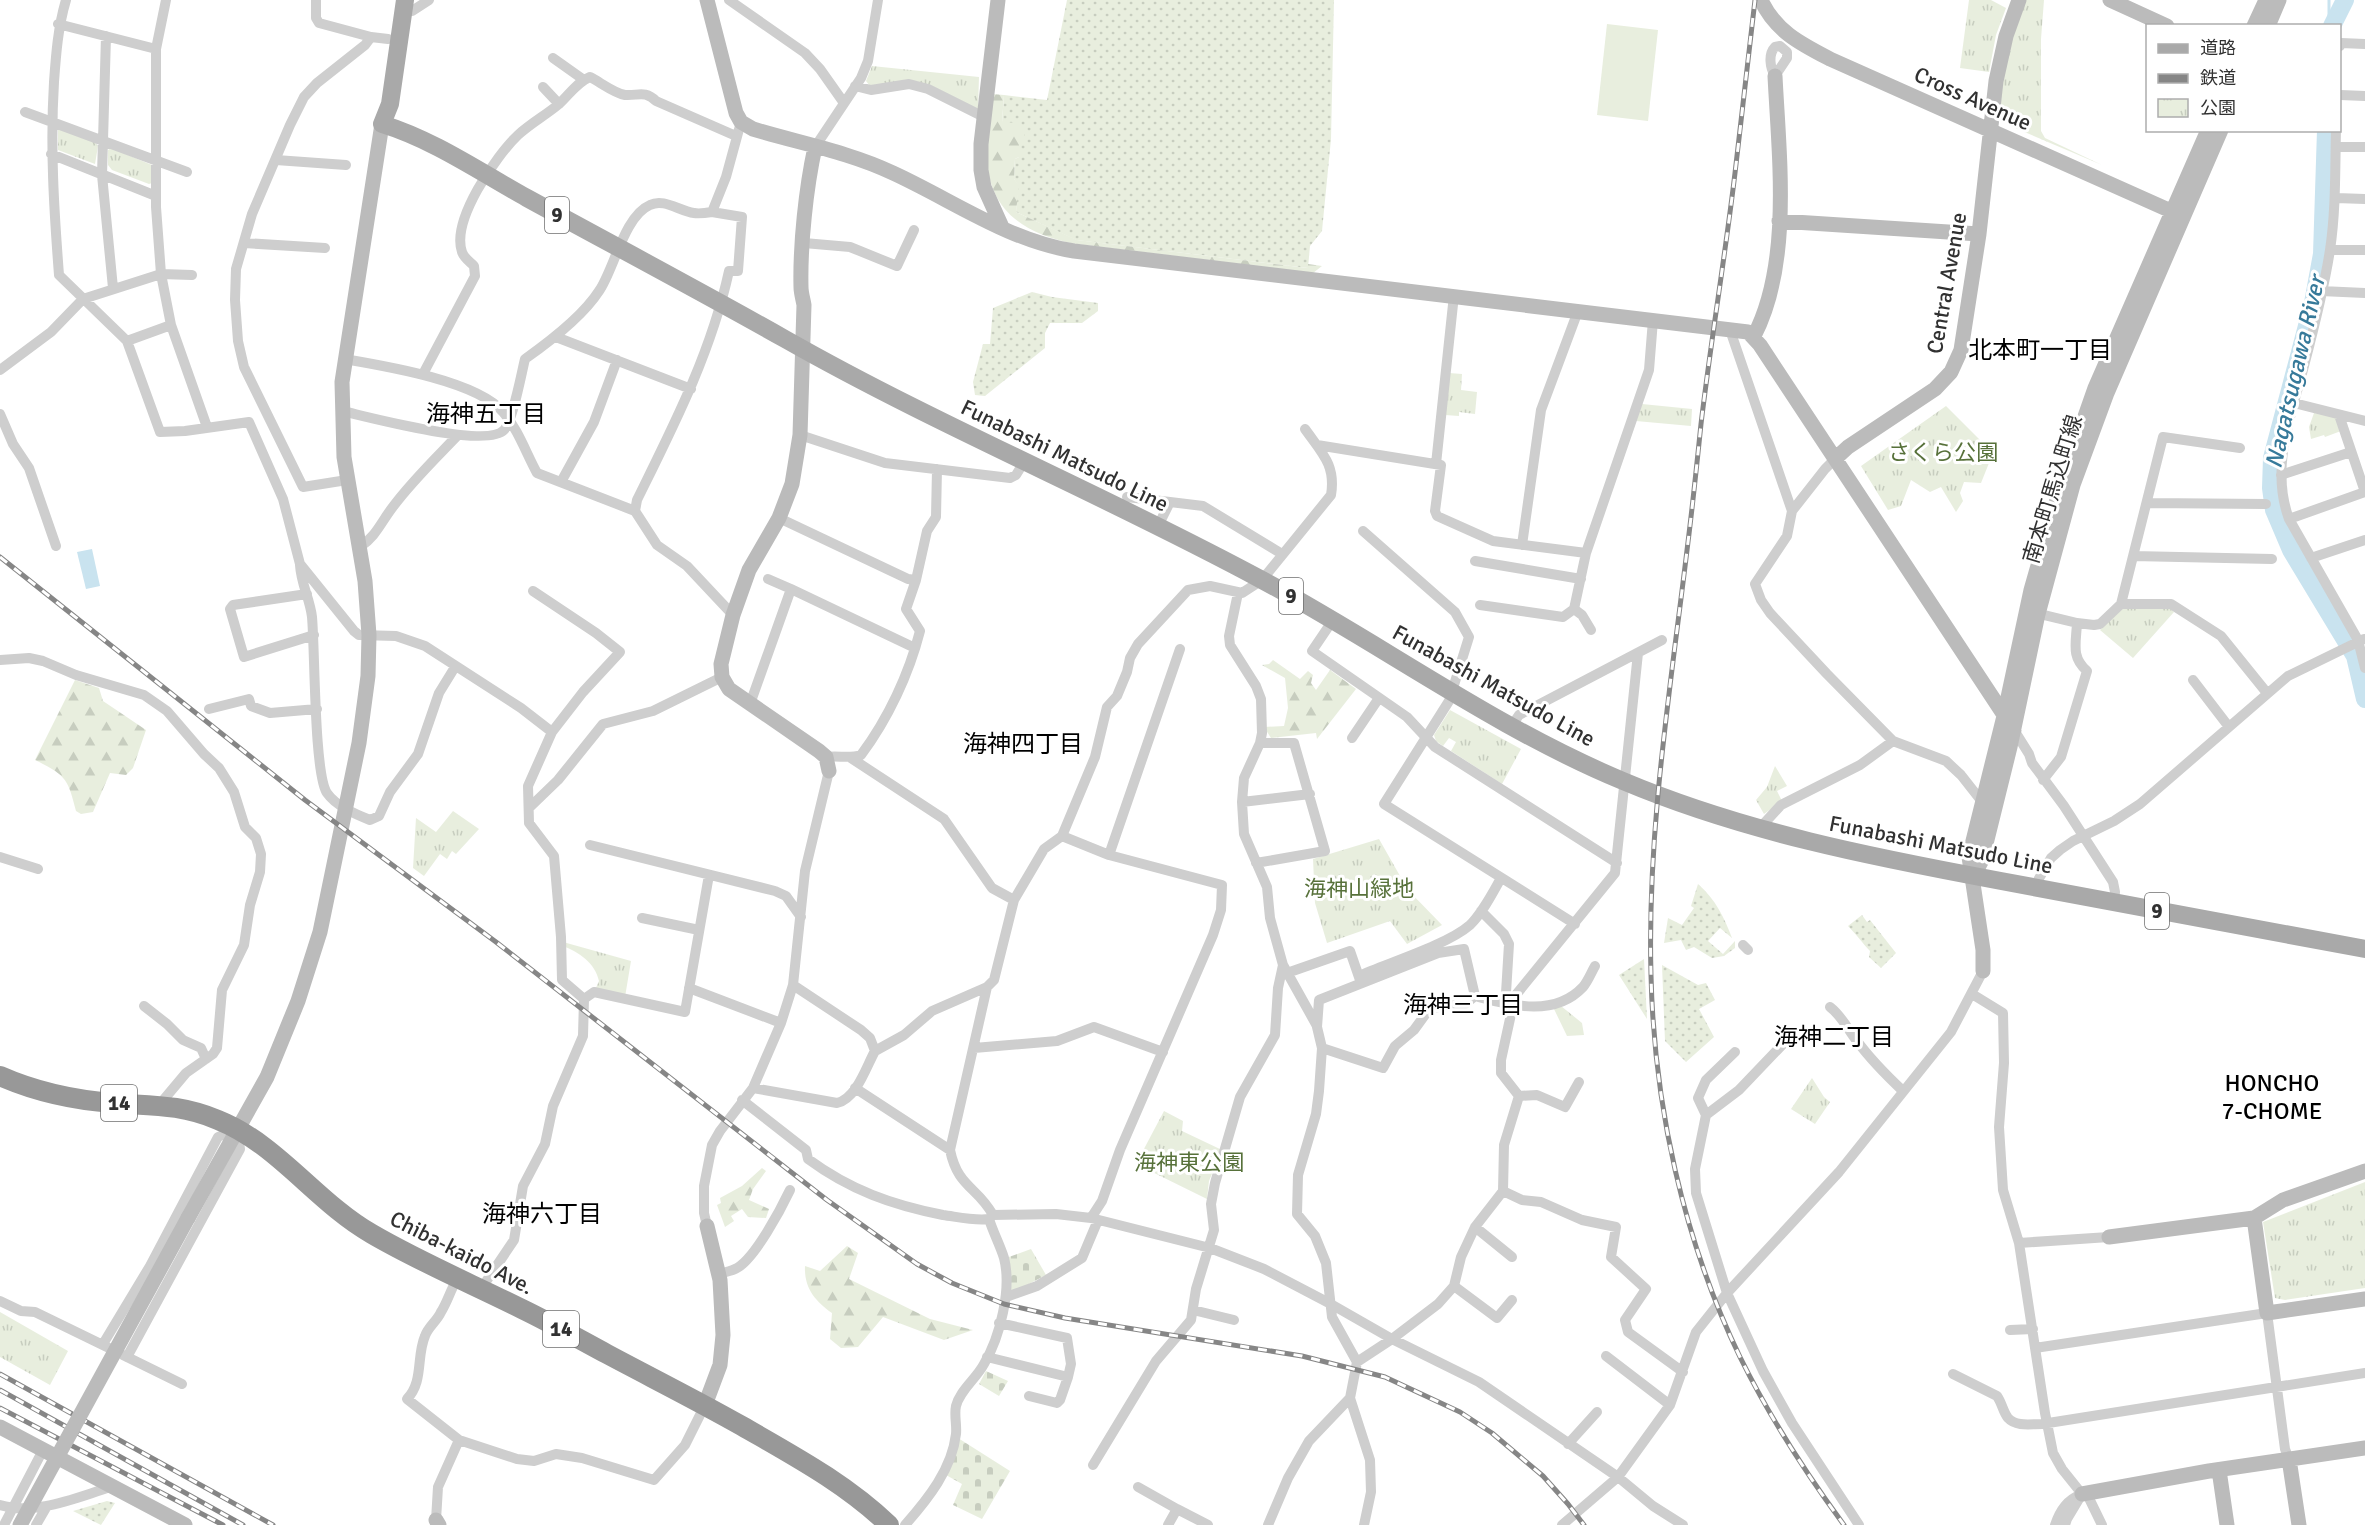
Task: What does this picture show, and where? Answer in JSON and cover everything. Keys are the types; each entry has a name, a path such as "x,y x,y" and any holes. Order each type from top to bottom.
{"highway":[{"name":"Chiba-kaido Ave.","path":"0,1076 52,1094 114,1103 160,1104 191,1110 237,1129 263,1145 323,1200 354,1224 705,1405 825,1473 865,1503 889,1525"}],"main road":[{"path":"382,124 379,102 379,38 401,3"},
{"path":"382,124 390,104 401,3"},
{"name":"9","path":"382,124 417,136 619,248 722,302"},
{"name":"Funabashi Matsudo Line","path":"722,302 803,349 946,425 1158,526 1262,580 1511,727 1625,782 1759,829 1845,851 1973,877 2365,949"}],"street":[{"path":"66,0 58,24 51,122 59,275 127,340 160,432 249,422 283,499 300,564 300,577 310,601 323,786 328,795 345,808 370,820 379,816 390,792 418,753 439,693 455,667"},
{"path":"316,0 316,18 319,23 379,38"},
{"path":"401,3 412,11 429,0"},
{"path":"707,0 739,129 726,177 712,212"},
{"path":"729,0 805,53 820,69 844,103"},
{"path":"827,764 729,689 722,677 721,657 749,570 779,518 792,484 800,435 804,305 801,286 808,185 815,147 855,86 868,61 877,20 878,0"},
{"path":"998,0 984,117 981,170 984,187 1002,227"},
{"name":"Cross Avenue","path":"1761,0 1777,24 1797,41 1830,59 2178,214"},
{"name":"Central Avenue","path":"1836,458 1848,447 1935,389 1951,372 1961,350 1979,234 1990,130 2001,56 2019,0"},
{"path":"2110,0 2163,24"},
{"path":"2255,24 2266,0"},
{"path":"2269,24 2279,0"},
{"path":"163,1 156,49 156,196 161,274 171,325 207,427"},
{"path":"58,24 156,49"},
{"path":"106,36 102,175 113,288"},
{"path":"347,480 303,487 244,367 238,341 235,300 236,270 252,214 304,97 317,83 365,45 379,38"},
{"path":"2341,43 2365,44"},
{"path":"553,58 584,80"},
{"path":"1754,336 1769,301 1775,269 1779,221 1781,193 1774,76"},
{"path":"423,374 475,276 474,266 464,257 461,250 462,239 469,205 485,175 518,135 590,77 624,95 642,93 650,95 656,100 739,129 753,129 892,172 1036,243 1066,250 1748,333 1754,336 1836,458 1884,536 2004,716 2043,780 2064,806 2082,838 2113,882 2114,903"},
{"path":"855,86 871,90 909,84 928,89 984,117"},
{"path":"543,87 559,104"},
{"path":"2341,95 2365,96"},
{"path":"25,112 187,172"},
{"path":"20,1525 267,1077 291,1023 320,932 366,702 370,653 360,547 347,480 342,411 344,359 382,124"},
{"name":"南本町馬込町線","path":"2178,214 2207,132"},
{"name":"南本町馬込町線","path":"1983,970 1983,950 1970,856 2004,716 2067,484 2101,390 2178,214 2220,132"},
{"path":"2336,132 2336,198 2330,250 2282,445 2282,476 2289,519 2355,642 2365,668"},
{"path":"2336,147 2365,147"},
{"path":"51,154 156,196"},
{"path":"276,160 346,165"},
{"path":"2336,198 2365,199"},
{"path":"342,411 458,436 494,436 504,431 509,420 525,359 556,337 600,291 636,216 650,204 659,202 695,214 712,212 742,217 738,271 729,271 722,302 691,389 637,500 635,511"},
{"path":"1779,221 1979,234"},
{"path":"804,243 850,247 897,266 914,230"},
{"path":"244,243 326,248"},
{"path":"2330,250 2365,250"},
{"path":"0,370 51,333 83,299 161,274 192,275"},
{"path":"2321,291 2365,293"},
{"path":"1436,464 1454,296"},
{"path":"1522,545 1541,410 1578,311"},
{"path":"1480,605 1563,617 1574,609 1586,553 1649,370 1653,321"},
{"path":"127,340 171,325"},
{"path":"1730,330 1792,511"},
{"path":"556,337 691,389"},
{"path":"344,359 423,374 494,404 509,420 537,473 635,511 657,545 687,566 733,615"},
{"path":"561,482 594,422 617,360"},
{"path":"2294,403 2365,421"},
{"path":"0,414 13,444 29,468 56,546"},
{"path":"2289,519 2365,492 2339,415"},
{"path":"753,1088 837,1103 845,1101 855,1089 874,1051 904,1035 932,1011 987,987 994,980 1014,900 1044,849 1062,836 1095,757 1107,707 1122,684 1130,658 1138,644 1188,590 1210,586 1238,593 1262,580 1331,495 1333,473 1305,429"},
{"path":"800,435 885,464 1010,478 1016,476 1024,462"},
{"path":"360,547 372,540 398,500 458,436"},
{"path":"2032,612 2077,623 2100,624 2121,604 2163,437 2240,448"},
{"path":"1317,445 1441,465 1435,510 1437,516 1493,541 1586,553"},
{"path":"2282,476 2351,452"},
{"path":"1836,458 1792,511 1787,536 1760,575 1755,584 1756,590 1770,613 1893,741 1946,761 1961,775 1983,803"},
{"path":"827,764 861,755 887,713 915,648 920,631 906,609 916,580 927,531 936,517 937,469"},
{"path":"1127,497 1203,506 1282,554"},
{"path":"1158,526 1170,502"},
{"path":"2147,503 2266,504"},
{"path":"779,518 908,579 916,580"},
{"path":"1363,531 1461,619 1469,637 1452,693 1428,736 1384,804 1575,924"},
{"path":"2311,558 2365,540"},
{"path":"2133,556 2272,559"},
{"path":"1475,561 1581,579"},
{"path":"300,564 359,635 396,636 425,646 521,708 552,732"},
{"path":"768,579 915,648"},
{"path":"750,704 791,590"},
{"path":"533,591 620,652 583,692 552,732 528,786 529,823 554,856 562,980 584,999"},
{"path":"1238,593 1229,636 1230,645 1256,686 1261,699 1260,743 1244,778 1242,802 1244,834 1267,887 1270,918 1285,969 1317,1027 1322,1048 1316,1114 1298,1175 1297,1214 1315,1236 1326,1263 1332,1317 1357,1362 1350,1398 1370,1460 1371,1492 1364,1525"},
{"path":"306,594 233,605 230,609 244,657 314,635"},
{"path":"2121,604 2171,604 2221,636 2267,693"},
{"path":"1574,609 1582,615 1591,630"},
{"name":"南本町馬込町線","path":"1973,877 1982,860 2013,730 2032,612"},
{"path":"1333,620 1312,651 1407,717 1428,736 1436,747 1617,863"},
{"path":"2043,780 2061,757 2086,671 2075,657 2077,623"},
{"path":"1511,727 1519,715 1662,640"},
{"path":"2034,887 2051,858 2073,841 2114,821 2140,804 2288,676 2355,642"},
{"path":"1108,855 1180,649"},
{"path":"1519,1096 1501,1073 1501,1060 1515,996 1615,873 1638,653"},
{"path":"0,660 29,658 43,661 76,675 144,695 167,711 219,768 234,792 245,827 256,838 261,854 260,872 250,905 244,945 222,990 217,1048 213,1054 186,1073 160,1104"},
{"path":"530,807 558,780 603,724 653,711 722,677"},
{"path":"2193,680 2229,727"},
{"path":"1352,738 1379,698"},
{"path":"209,709 249,699 250,706 270,713 317,709"},
{"path":"1759,829 1781,806 1860,765 1893,741"},
{"path":"1256,863 1325,851 1294,743 1260,743"},
{"path":"851,758 944,819 992,888 1014,900"},
{"path":"458,1278 441,1313 426,1333 419,1355 419,1379 414,1392 407,1399 459,1440 517,1460 534,1461 556,1454 582,1458 654,1480 685,1445 716,1380 723,1335 719,1274 704,1213 704,1186 712,1145 753,1088 781,1023 793,985 809,847 827,764"},
{"path":"1242,802 1310,794"},
{"path":"1006,1297 1037,1286 1082,1258 1120,1150 1213,935 1221,910 1222,885 1108,855 1062,836"},
{"path":"590,845 775,891 786,896 801,917"},
{"path":"0,857 38,868"},
{"path":"584,999 594,992 682,1013 686,1010 709,875"},
{"path":"1317,1027 1319,1000 1452,937 1470,925 1502,878"},
{"path":"1481,911 1504,934 1509,944 1506,993 1514,1006"},
{"path":"642,918 699,930"},
{"path":"1360,979 1438,953 1464,949 1475,996"},
{"path":"1285,969 1350,951 1360,979"},
{"path":"1475,996 1514,1006 1552,1005 1567,998 1583,986 1595,966"},
{"path":"1093,1465 1156,1361 1191,1320 1196,1289 1214,1230 1211,1204 1215,1183 1240,1097 1275,1035 1278,988 1285,969"},
{"path":"1562,1525 1618,1477 1670,1405 1696,1332 1727,1293 1843,1175 1904,1091 1951,1032 1983,970"},
{"path":"793,985 861,1030 870,1038 874,1051"},
{"path":"905,1525 924,1503 946,1469 956,1434 956,1405 987,1358 1006,1297 1004,1257 991,1217 985,1202 966,1185 957,1173 951,1150 987,987"},
{"path":"689,988 781,1023"},
{"path":"1972,994 2002,1013 2004,1063 1999,1127 2003,1191 2019,1243 2047,1423 2056,1459 2084,1493 2102,1525"},
{"path":"1322,1048 1383,1068 1395,1046 1414,1030 1430,1008 1466,1004 1475,996"},
{"path":"481,1289 514,1240 523,1186 544,1144 553,1106 583,1036 584,999"},
{"path":"144,1006 183,1040 201,1047 206,1059"},
{"path":"1830,1007 1842,1018 1849,1031 1878,1068 1904,1091"},
{"path":"974,1047 1057,1041 1094,1027 1163,1052"},
{"path":"1706,1115 1739,1090 1783,1044"},
{"path":"1735,1052 1704,1083 1698,1098 1706,1115 1695,1169 1696,1193 1727,1293 1763,1371 1792,1423 1859,1525"},
{"path":"1519,1096 1537,1095 1565,1107 1579,1082"},
{"path":"855,1089 951,1150"},
{"path":"1357,1362 1438,1304 1454,1286 1461,1257 1475,1227 1503,1191 1504,1145 1519,1096"},
{"path":"742,1101 806,1150 808,1159 815,1164 865,1192 898,1206 952,1216 1056,1214 1094,1219 1210,1248 1264,1269 1329,1302 1392,1339 1479,1382 1618,1477 1653,1506 1683,1525"},
{"path":"103,1344 150,1266 219,1137 237,1129"},
{"path":"127,1357 240,1149 237,1129"},
{"path":"2019,1243 2109,1237 2254,1218 2283,1200 2365,1171"},
{"path":"719,1274 737,1268 748,1258 780,1211 790,1190"},
{"path":"1503,1191 1522,1200 1541,1203 1582,1220 1616,1227 1611,1257 1646,1289 1625,1320 1625,1326 1628,1332 1683,1372"},
{"path":"2254,1218 2285,1449 2289,1459 2299,1525"},
{"path":"1475,1227 1512,1257"},
{"path":"1454,1286 1497,1318 1512,1300"},
{"path":"2035,1348 2365,1299"},
{"path":"0,1301 21,1311 35,1312 182,1384"},
{"path":"1193,1310 1234,1320"},
{"path":"999,1323 1066,1338 1071,1364 1060,1400 1057,1403 1029,1396"},
{"path":"2010,1330 2033,1329"},
{"path":"1606,1356 1670,1405"},
{"path":"987,1358 1068,1377"},
{"path":"1953,1374 1997,1396 2009,1418 2018,1424 2047,1423 2365,1373"},
{"path":"1268,1525 1288,1478 1309,1441 1350,1398"},
{"path":"1568,1443 1597,1412"},
{"path":"0,1427 185,1525"},
{"path":"438,1522 438,1487 459,1440"},
{"path":"2055,1525 2065,1505 2072,1498 2084,1493 2365,1448"},
{"path":"4,1525 43,1450"},
{"path":"2219,1470 2227,1525"},
{"path":"0,1505 12,1509 47,1506 111,1487"},
{"path":"1138,1487 1208,1525"},
{"path":"2065,1525 2084,1493"},
{"path":"36,1525 47,1506"},
{"path":"1168,1525 1177,1509"}],"green space":[{"path":"1067,0 1334,0 1331,139 1322,231 1310,246 1308,268 1076,240 1016,212 1018,185 1014,179 1015,159 1019,157 1019,140 1002,122 1004,95 1047,100"},
{"path":"1969,0 1991,0 2006,8 1996,35 1989,72 1960,68"},
{"path":"2023,0 2044,0 2041,39 2041,131 2045,138 2102,165 2008,125 1996,115 2003,66"},
{"path":"1607,24 1658,30 1648,121 1597,115"},
{"path":"872,66 979,77 978,109 927,86 870,86 866,81"},
{"path":"992,94 1004,95 1002,122 1018,123 1025,128 1024,139 1019,140 1019,157 1015,159 1014,179 1019,185 1016,212 1077,240 1308,268 1308,264 1322,266 1313,273 1076,244 1038,233 1009,214 999,201 992,185 987,167 986,145"},
{"path":"58,129 94,141 98,146 95,164 58,150"},
{"path":"111,148 152,165 152,183 149,184 112,170 108,165 108,150"},
{"path":"1032,292 1098,303 1098,311 1082,323 1050,323 1045,333 1045,348 985,396 975,395 973,382 983,344 990,344 993,308"},
{"path":"1449,373 1462,374 1461,390 1477,392 1475,414 1459,412 1459,416 1445,415"},
{"path":"1642,404 1692,409 1691,426 1636,421"},
{"name":"さくら公園","path":"1946,406 1993,453 1981,483 1964,482 1960,493 1963,501 1956,512 1941,487 1930,492 1911,480 1901,506 1888,510 1861,466"},
{"path":"2314,413 2337,415 2341,431 2311,439 2309,427"},
{"path":"2123,607 2168,607 2174,612 2133,658 2100,630"},
{"path":"1273,660 1300,679 1308,671 1313,675 1311,683 1316,690 1330,670 1356,689 1317,739 1316,733 1271,738 1264,727 1284,726 1288,708 1285,678 1262,665 1269,664"},
{"path":"75,680 99,688 103,701 146,730 133,768 126,775 110,773 93,812 81,814 76,811 71,792 64,779 35,760"},
{"path":"1450,710 1521,749 1502,784 1451,751 1456,742 1449,738 1443,746 1436,741 1434,735"},
{"path":"1775,766 1787,786 1777,791 1782,801 1764,814 1756,800 1767,787"},
{"path":"453,811 479,829 456,854 452,851 447,859 440,854 424,876 413,868 416,818 436,832"},
{"name":"海神山緑地","path":"1379,839 1408,890 1442,925 1407,944 1390,921 1327,943 1315,903 1313,859"},
{"path":"1698,884 1719,909 1732,938 1720,928 1708,941 1723,954 1735,941 1735,948 1724,956 1712,958 1694,947 1686,950 1681,940 1664,943 1668,918 1682,925 1694,908 1691,906"},
{"path":"1862,915 1867,922 1870,920 1896,953 1881,968 1869,957 1870,951 1848,926"},
{"path":"563,942 631,961 625,997 595,990 599,981 594,969 575,951 563,946"},
{"path":"1644,959 1647,1019 1619,975"},
{"path":"1662,965 1698,985 1706,983 1715,1000 1699,1009 1714,1037 1686,1062 1665,1041"},
{"path":"1561,1006 1582,1023 1584,1035 1567,1036 1554,1009"},
{"path":"1812,1078 1830,1102 1815,1124 1791,1109"},
{"name":"海神東公園","path":"1164,1111 1183,1121 1182,1131 1222,1150 1209,1181 1207,1199 1136,1164"},
{"path":"762,1168 766,1171 753,1189 749,1200 769,1209 766,1218 748,1217 742,1209 731,1216 734,1221 725,1227 717,1205 721,1203 720,1198 742,1186"},
{"path":"2365,1182 2365,1288 2285,1300 2275,1298 2263,1222"},
{"path":"847,1246 858,1253 849,1279 930,1319 973,1330 944,1340 883,1317 858,1347 841,1348 830,1339 832,1313 820,1304 812,1293 806,1281 805,1266 820,1271"},
{"path":"1031,1249 1046,1275 1010,1294 1006,1258"},
{"path":"0,1312 68,1351 50,1385 0,1357"},
{"path":"986,1371 1008,1381 999,1396 979,1384"},
{"path":"958,1438 1010,1471 982,1519 953,1505 962,1484 946,1475"},
{"path":"107,1501 115,1503 101,1525 73,1511"}],"water":[{"path":"92,549 100,586 86,589 77,552"}],"waterway":[{"path":"2329,0 2329,24"},
{"name":"Nagatsugawa River","path":"2333,24 2345,0"},
{"name":"Nagatsugawa River","path":"2326,132 2322,254 2313,303 2272,458 2271,488 2274,510 2291,550 2355,656 2365,699"}],"railway":[{"path":"1755,0 1731,204 1701,424 1656,812 1651,920 1653,1024 1665,1122 1675,1170 1702,1266 1751,1379 1815,1485 1844,1525"},
{"path":"0,557 305,800 496,942 827,1200 917,1264 952,1283 1004,1304 1065,1318 1302,1356 1385,1377 1460,1412 1492,1433 1543,1476 1584,1525"},
{"path":"0,1374 273,1525"},
{"path":"0,1390 243,1525"},
{"path":"0,1408 223,1525"}],"district":[{"name":"北本町一丁目","path":"2040,350"},
{"name":"海神五丁目","path":"486,414"},
{"name":"海神四丁目","path":"1023,744"},
{"name":"海神三丁目","path":"1463,1005"},
{"name":"海神二丁目","path":"1834,1037"},
{"name":"HONCHO 7-CHOME","path":"2272,1097"},
{"name":"海神六丁目","path":"542,1214"}]}
